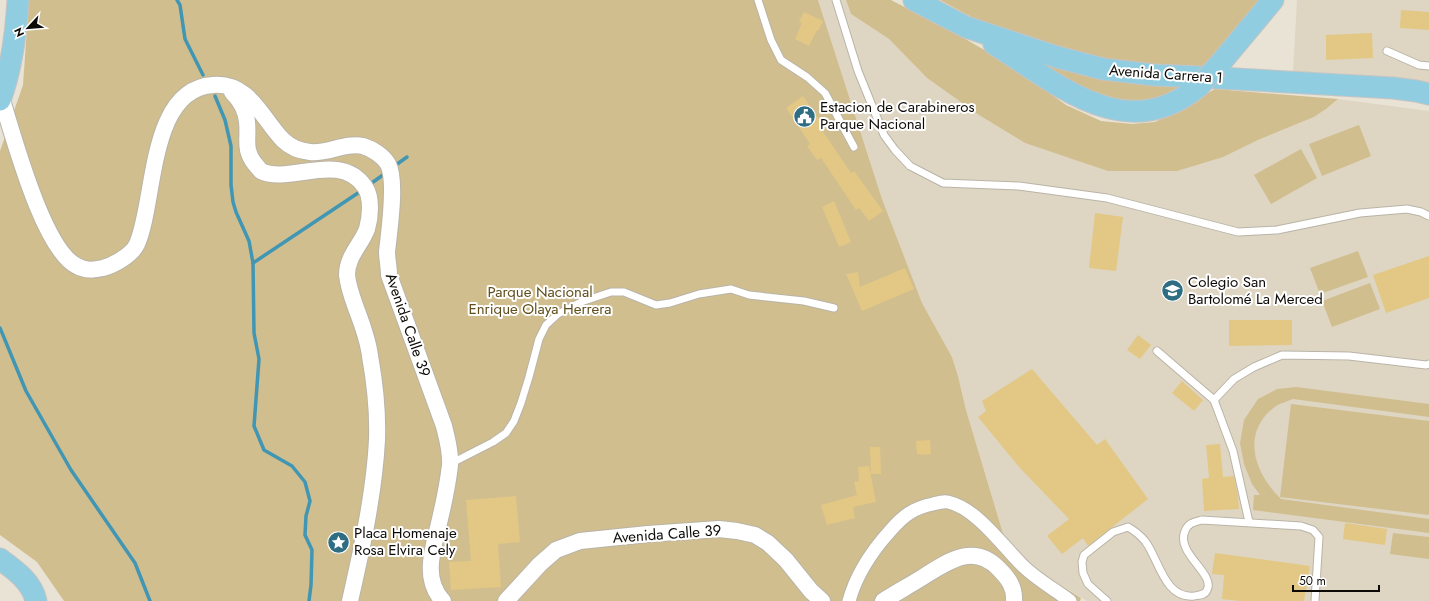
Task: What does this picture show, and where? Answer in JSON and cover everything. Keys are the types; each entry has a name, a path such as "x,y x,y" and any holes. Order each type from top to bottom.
{"main road":[{"path":"0,98 13,54 18,0"},
{"name":"Avenida Carrera 1","path":"914,0 966,27 1057,57 1124,73 1385,88 1416,91 1429,94"},
{"path":"966,27 1070,93 1098,106 1124,111 1152,110 1173,104 1186,98 1218,66 1273,0"},
{"path":"0,559 15,570 28,583 36,601"}],"street":[{"name":"Avenida Calle 39","path":"0,98 26,177 52,237 63,254 76,266 90,271 109,266 127,255 136,247 142,232 154,167 163,137 172,114 178,104 185,96 194,90 214,85 225,86 242,93 264,114 283,140 297,150 312,153 353,146 362,146 379,154 389,169 391,220 387,254 389,275 448,440 450,464 440,518 430,558 434,588 443,601"},
{"path":"225,86 240,100 245,111 247,123 247,151 251,160 260,170 270,174 316,169 346,172 355,177 365,187 370,201 370,218 366,231 351,257 347,275 350,291 366,337 370,356 376,405 377,440 372,494 350,601"},
{"path":"849,601 861,570 882,540 904,516 925,505 947,502 959,507 973,516 998,538 1022,565 1070,601"},
{"name":"Avenida Calle 39","path":"506,601 540,564 556,550 580,541 719,529 755,535 768,543 786,560 811,591 822,601"},
{"path":"883,601 947,562 959,556 968,555 984,558 996,565 1007,577 1012,586 1014,601"}],"lane":[{"path":"758,0 771,40 781,60 807,77 824,93 854,147"},
{"path":"836,0 858,71 884,135 895,150 910,166 943,183 1019,186 1106,198 1238,232 1277,230 1360,213 1407,209 1422,212 1429,216"},
{"path":"1387,51 1419,65 1429,66"},
{"path":"450,464 493,442 506,433 514,421 521,403 530,377 539,339 546,325 558,314 581,302 611,292 624,292 656,305 670,303 699,294 731,289 749,295 804,301 834,308"},
{"path":"1158,351 1214,400 1233,451 1249,522"},
{"path":"1214,400 1234,379 1254,367 1282,355 1349,356 1426,365 1429,364"},
{"path":"1107,601 1088,584 1082,562 1084,554 1113,532 1128,528 1137,532 1146,542 1162,575 1174,589 1187,596 1202,595 1207,590 1209,585 1206,577 1186,551 1182,536 1191,522 1202,520 1301,526 1313,530 1319,536 1316,601"}],"shaded area":[{"name":"Colegio San Bartolomé La Merced","path":"818,0 846,0 851,14 889,39 927,78 979,115 1025,143 1066,156 1258,140 1314,117 1338,99 1429,111 1429,601 1087,601 1034,569 1007,547 966,410 952,357 922,303 882,199"},
{"path":"1297,0 1429,0 1429,86 1395,78 1335,73 1293,72"}],"green space":[{"name":"Parque Nacional Enrique Olaya Herrera","path":"29,0 818,0 882,199 922,303 952,357 966,410 1007,547 1034,569 1081,598 1080,601 64,601 37,562 0,535 0,151 23,85"},
{"path":"846,0 891,0 962,37 1010,65 1066,105 1101,121 1132,124 1155,122 1215,89 1338,99 1314,117 1258,140 1223,157 1177,171 1108,171 1025,143 979,115 927,78 889,39 851,14"},
{"path":"940,0 1263,0 1203,69 1077,58 1001,33"},
{"path":"1023,54 1102,77 1183,87 1164,97 1142,104 1090,93"},
{"path":"1359,125 1371,156 1322,176 1309,144"},
{"path":"1301,149 1317,178 1271,204 1254,175"},
{"path":"1358,251 1368,277 1320,294 1310,268"},
{"path":"1370,283 1380,309 1332,327 1322,301"},
{"path":"1296,387 1429,404 1429,417 1293,399 1276,406 1265,416 1258,428 1255,440 1255,452 1258,465 1264,477 1281,499 1429,519 1429,533 1253,510 1254,495 1260,495 1252,484 1244,464 1240,443 1244,420 1258,399 1277,389"},
{"path":"1291,404 1429,421 1429,515 1280,497"},
{"path":"1393,533 1429,537 1429,559 1390,554"}],"building":[{"path":"1401,10 1429,12 1429,30 1400,28"},
{"path":"804,12 823,21 809,46 795,39 802,23 799,22"},
{"path":"1372,33 1373,58 1326,60 1326,35"},
{"path":"803,96 823,125 820,127 851,173 854,171 883,211 869,221 859,208 856,210 821,158 817,160 807,146 810,144 786,108"},
{"path":"834,201 851,242 839,247 822,207"},
{"path":"1095,213 1123,217 1116,271 1089,268"},
{"path":"1429,256 1429,298 1386,313 1373,275"},
{"path":"905,268 914,289 862,311 846,274 858,272 860,287"},
{"path":"1229,320 1292,320 1292,345 1229,346"},
{"path":"1138,335 1151,345 1140,359 1127,350"},
{"path":"1032,369 1097,445 1105,439 1148,499 1088,546 1083,538 1062,554 1047,536 1069,519 1019,467 978,417 986,411 982,401"},
{"path":"1182,381 1203,400 1194,411 1172,393"},
{"path":"930,440 931,454 917,454 916,441"},
{"path":"1220,444 1223,477 1234,476 1239,509 1204,511 1202,479 1209,478 1206,445"},
{"path":"870,447 880,447 881,474 871,474"},
{"path":"869,466 876,502 853,507 855,518 827,525 821,505 857,495 854,482 859,481 858,467"},
{"path":"516,496 520,542 498,544 501,587 451,590 449,562 471,561 466,500"},
{"path":"1345,523 1387,529 1385,545 1343,539"},
{"path":"1215,553 1310,566 1304,601 1241,601 1222,599 1224,575 1212,574"}],"waterway":[{"path":"177,0 180,5 185,39 203,75"},
{"path":"215,96 225,120 231,146 231,185 233,202 249,241 253,263 254,333 259,359 254,426 264,450 292,466 305,482 310,501 306,516 305,535 312,550 309,601"},
{"path":"393,167 407,157"},
{"path":"369,185 387,172"},
{"path":"253,263 361,191"},
{"path":"0,328 26,391 71,470 135,563 150,601"}],"place":[{"name":"Estacion de Carabineros Parque Nacional","path":"804,116"},
{"name":"Colegio San Bartolomé La Merced","path":"1173,291"},
{"name":"Placa Homenaje Rosa Elvira Cely","path":"339,542"}]}
